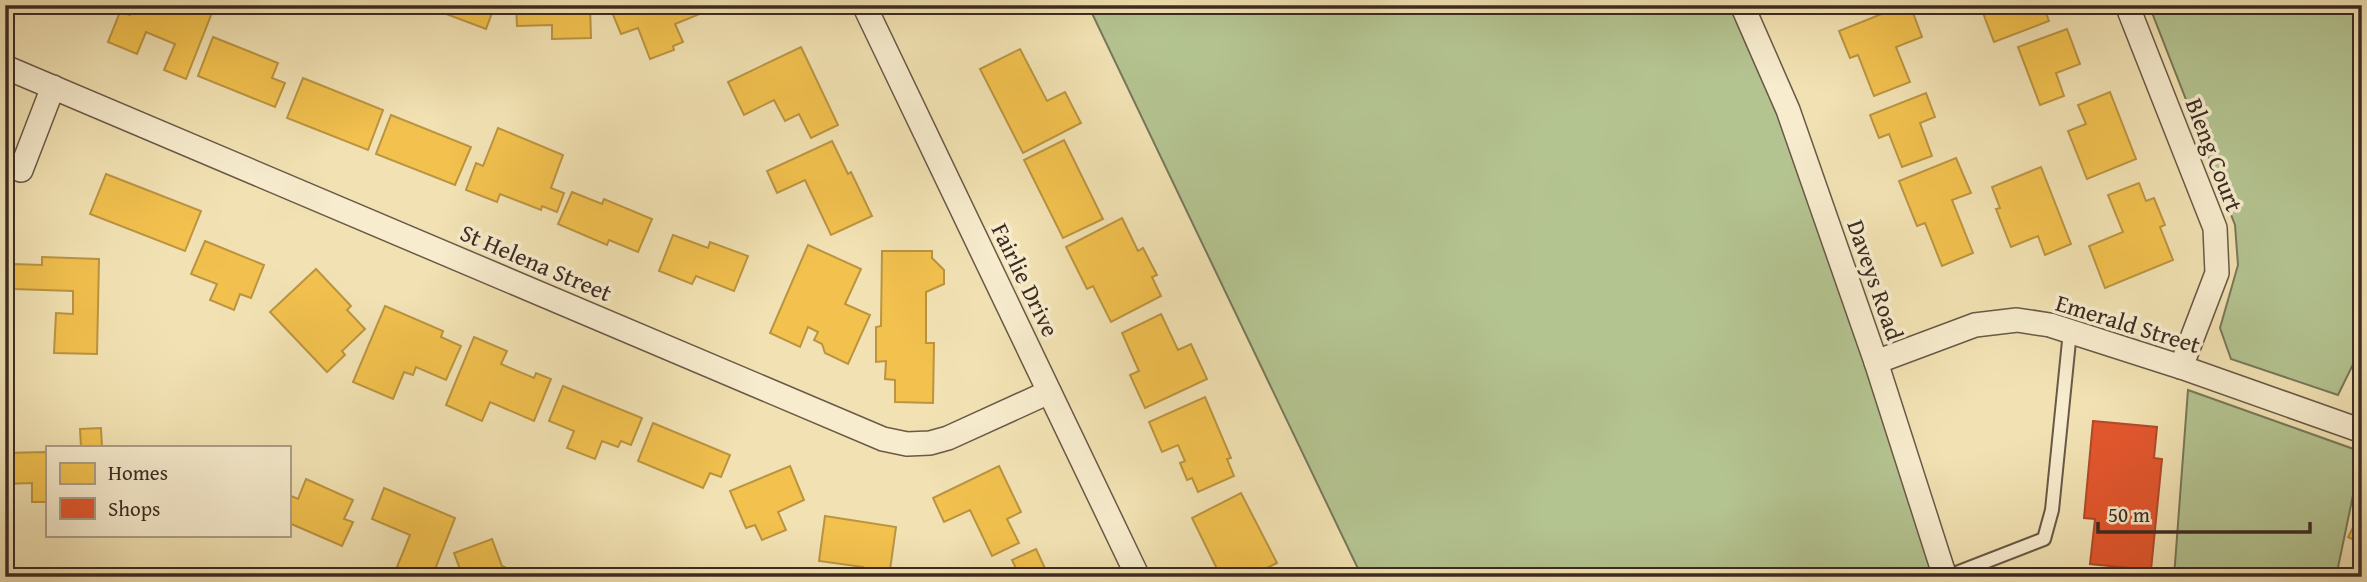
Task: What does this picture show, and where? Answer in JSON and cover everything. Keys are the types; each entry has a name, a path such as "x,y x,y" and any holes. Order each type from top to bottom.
{"street":[{"name":"Fairlie Drive","path":"864,5 1138,577"},
{"name":"Daveys Road","path":"1742,5 1788,110 1876,362 1945,577"},
{"name":"Bleng Court","path":"2127,5 2216,228 2217,273 2181,367"},
{"name":"St Helena Street","path":"5,67 883,439 907,444 930,443 948,438 1049,392"},
{"path":"21,170 53,87"},
{"name":"Emerald Street","path":"1876,362 1975,325 2017,320 2070,331 2362,431"}],"lane":[{"path":"1945,577 2044,539 2052,510 2070,331"}],"green space":[{"path":"1088,5 1741,5 1781,92 1958,577 1362,577"},
{"path":"2149,5 2362,5 2362,346 2338,395 2231,359 2220,328 2238,265 2235,225"},
{"path":"2188,390 2362,452 2336,577 2174,577"}],"building: Homes":[{"path":"134,5 215,5 186,79 164,70 175,44 146,32 137,54 108,42 120,12 130,15"},
{"path":"440,5 495,5 486,29 438,11"},
{"path":"516,5 590,5 591,38 552,39 552,25 517,26"},
{"path":"609,5 705,5 707,11 675,24 683,42 673,46 674,50 650,59 638,28 621,34"},
{"path":"1910,5 1922,37 1896,47 1910,82 1874,96 1858,55 1850,58 1839,31"},
{"path":"1980,5 2043,5 2049,21 1994,42"},
{"path":"2067,29 2080,64 2056,73 2064,96 2040,105 2018,47"},
{"path":"213,37 278,63 272,78 285,83 275,107 198,76"},
{"path":"801,47 838,125 811,138 799,114 785,121 774,100 744,115 728,82"},
{"path":"1020,49 1047,101 1065,92 1081,123 1023,153 980,69"},
{"path":"303,78 383,110 368,150 287,118"},
{"path":"2110,92 2136,159 2087,179 2068,131 2086,124 2078,105"},
{"path":"1926,93 1935,117 1920,123 1932,156 1902,167 1889,134 1879,138 1870,115"},
{"path":"391,115 471,147 455,185 376,154"},
{"path":"498,128 563,155 551,188 564,193 557,212 542,206 541,210 500,194 497,202 466,190 476,163 483,166"},
{"path":"1064,140 1103,219 1063,238 1024,160"},
{"path":"832,141 848,174 851,172 872,216 831,235 805,180 777,193 767,171"},
{"path":"1956,158 1971,193 1952,200 1973,253 1942,266 1925,223 1917,226 1899,181"},
{"path":"2041,167 2071,244 2045,255 2038,236 2011,247 1996,209 2000,208 1992,187"},
{"path":"106,174 201,211 185,251 90,214"},
{"path":"2139,183 2146,201 2154,198 2165,225 2160,227 2173,260 2105,288 2089,246 2123,232 2108,195"},
{"path":"572,192 602,204 604,199 652,219 638,252 609,240 607,245 558,224"},
{"path":"1122,218 1138,251 1143,248 1157,275 1152,277 1161,296 1111,322 1093,286 1087,289 1066,247"},
{"path":"673,235 708,248 710,242 748,256 734,291 696,276 692,284 659,271"},
{"path":"205,241 264,265 251,298 240,294 234,310 210,300 217,284 191,274"},
{"path":"808,245 861,269 845,304 870,315 848,364 825,353 822,344 814,340 818,332 808,327 800,347 770,333"},
{"path":"882,251 932,251 932,258 944,270 944,284 926,292 926,343 934,343 933,403 895,402 895,380 885,379 886,361 876,362 876,327 881,326"},
{"path":"42,257 99,259 97,354 54,353 56,313 73,314 73,291 14,289 14,264 42,265"},
{"path":"316,269 351,306 347,310 365,329 342,351 345,355 327,372 270,312"},
{"path":"385,306 443,331 441,337 461,346 446,380 416,367 413,375 404,372 393,399 353,382"},
{"path":"1161,314 1178,350 1191,344 1207,379 1145,408 1130,375 1139,371 1122,333"},
{"path":"474,337 507,351 501,364 534,378 536,373 551,379 534,421 490,402 482,421 446,405"},
{"path":"563,386 642,418 631,445 621,441 618,447 602,441 595,459 567,448 574,431 549,421"},
{"path":"1205,397 1231,458 1227,459 1234,476 1198,492 1192,478 1187,480 1180,463 1185,461 1178,445 1162,452 1149,422"},
{"path":"653,423 730,455 721,477 710,473 703,488 638,461"},
{"path":"101,428 102,446 81,446 80,429"},
{"path":"46,452 46,502 32,502 32,483 5,484 5,453"},
{"path":"790,466 804,500 778,512 786,530 762,540 755,525 746,528 730,491"},
{"path":"999,466 1021,512 1007,519 1019,543 992,556 970,510 944,522 933,498"},
{"path":"306,479 353,500 344,519 353,522 342,546 290,523 290,495 298,499"},
{"path":"384,488 455,518 432,577 421,577 397,567 410,535 372,519"},
{"path":"1241,493 1277,563 1248,577 1221,577 1192,518"},
{"path":"2362,510 2362,544 2348,537"},
{"path":"825,516 896,527 889,577 861,577 863,567 819,561"},
{"path":"492,539 502,566 527,577 463,577 454,553"},
{"path":"1036,549 1049,577 1020,577 1012,560"}],"building: Shops":[{"path":"2093,421 2157,427 2154,458 2162,459 2151,570 2090,564 2095,519 2084,518"}]}
